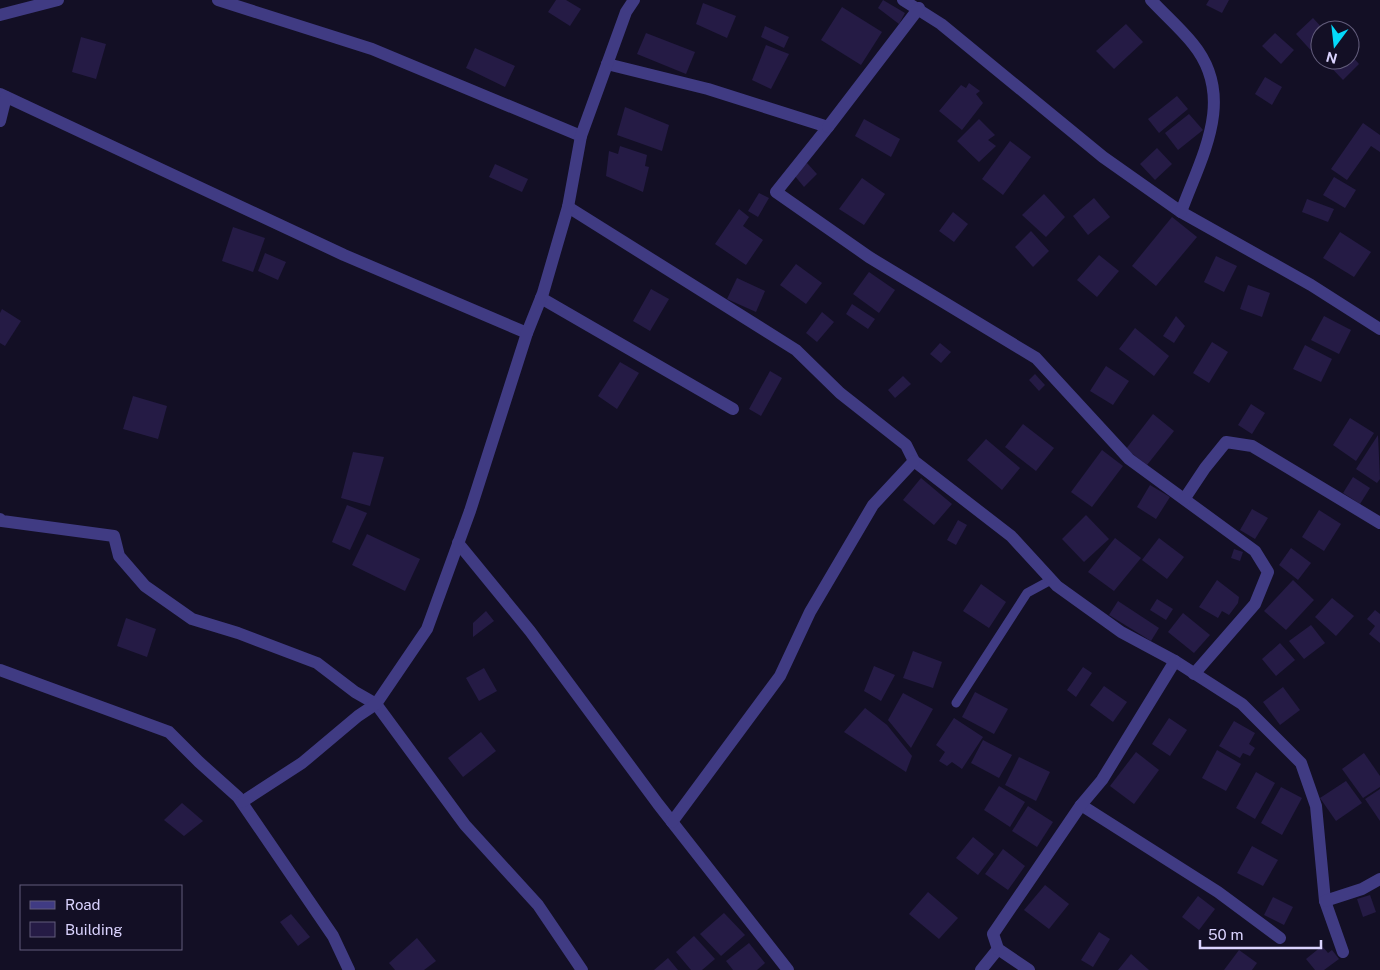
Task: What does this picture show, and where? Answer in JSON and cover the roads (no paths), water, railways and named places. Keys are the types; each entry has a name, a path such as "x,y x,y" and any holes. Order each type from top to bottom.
{"street":[{"path":"0,15 58,0"},
{"path":"218,0 372,49 581,136"},
{"path":"242,802 302,763 358,716 376,704 426,629 458,543 527,333 541,298 568,207 581,136 626,12 634,0"},
{"path":"903,0 919,8 941,24 1103,157 1181,212 1311,286 1380,330"},
{"path":"1151,0 1194,46 1214,82 1214,121 1181,212"},
{"path":"919,8 776,192 869,256 1036,358 1128,459 1185,498 1255,551 1268,572 1256,604 1194,674"},
{"path":"607,64 708,90 828,127"},
{"path":"0,121 3,96 344,255 527,333"},
{"path":"568,207 796,350 840,393 906,446 914,461 1011,536 1051,580 1120,632 1175,661 1242,704 1301,763 1316,806 1325,901 1343,952"},
{"path":"541,298 733,409"},
{"path":"1185,498 1204,468 1226,442 1252,446 1380,523"},
{"path":"672,822 780,676 810,612 873,505 914,461"},
{"path":"0,519 2,521 114,536 119,556 145,586 192,619 238,633 317,663 355,692 376,704 465,825 538,905 582,970"},
{"path":"458,543 530,631 672,822 788,970"},
{"path":"1029,970 998,949 993,934 1081,805 1102,780 1175,661"},
{"path":"0,670 82,702 169,732 242,802 333,936 350,970"},
{"path":"1081,805 1218,892 1280,938"},
{"path":"1325,901 1362,889 1380,879"},
{"path":"981,970 998,949"}],"lane":[{"path":"956,703 1027,593 1051,580"}]}
